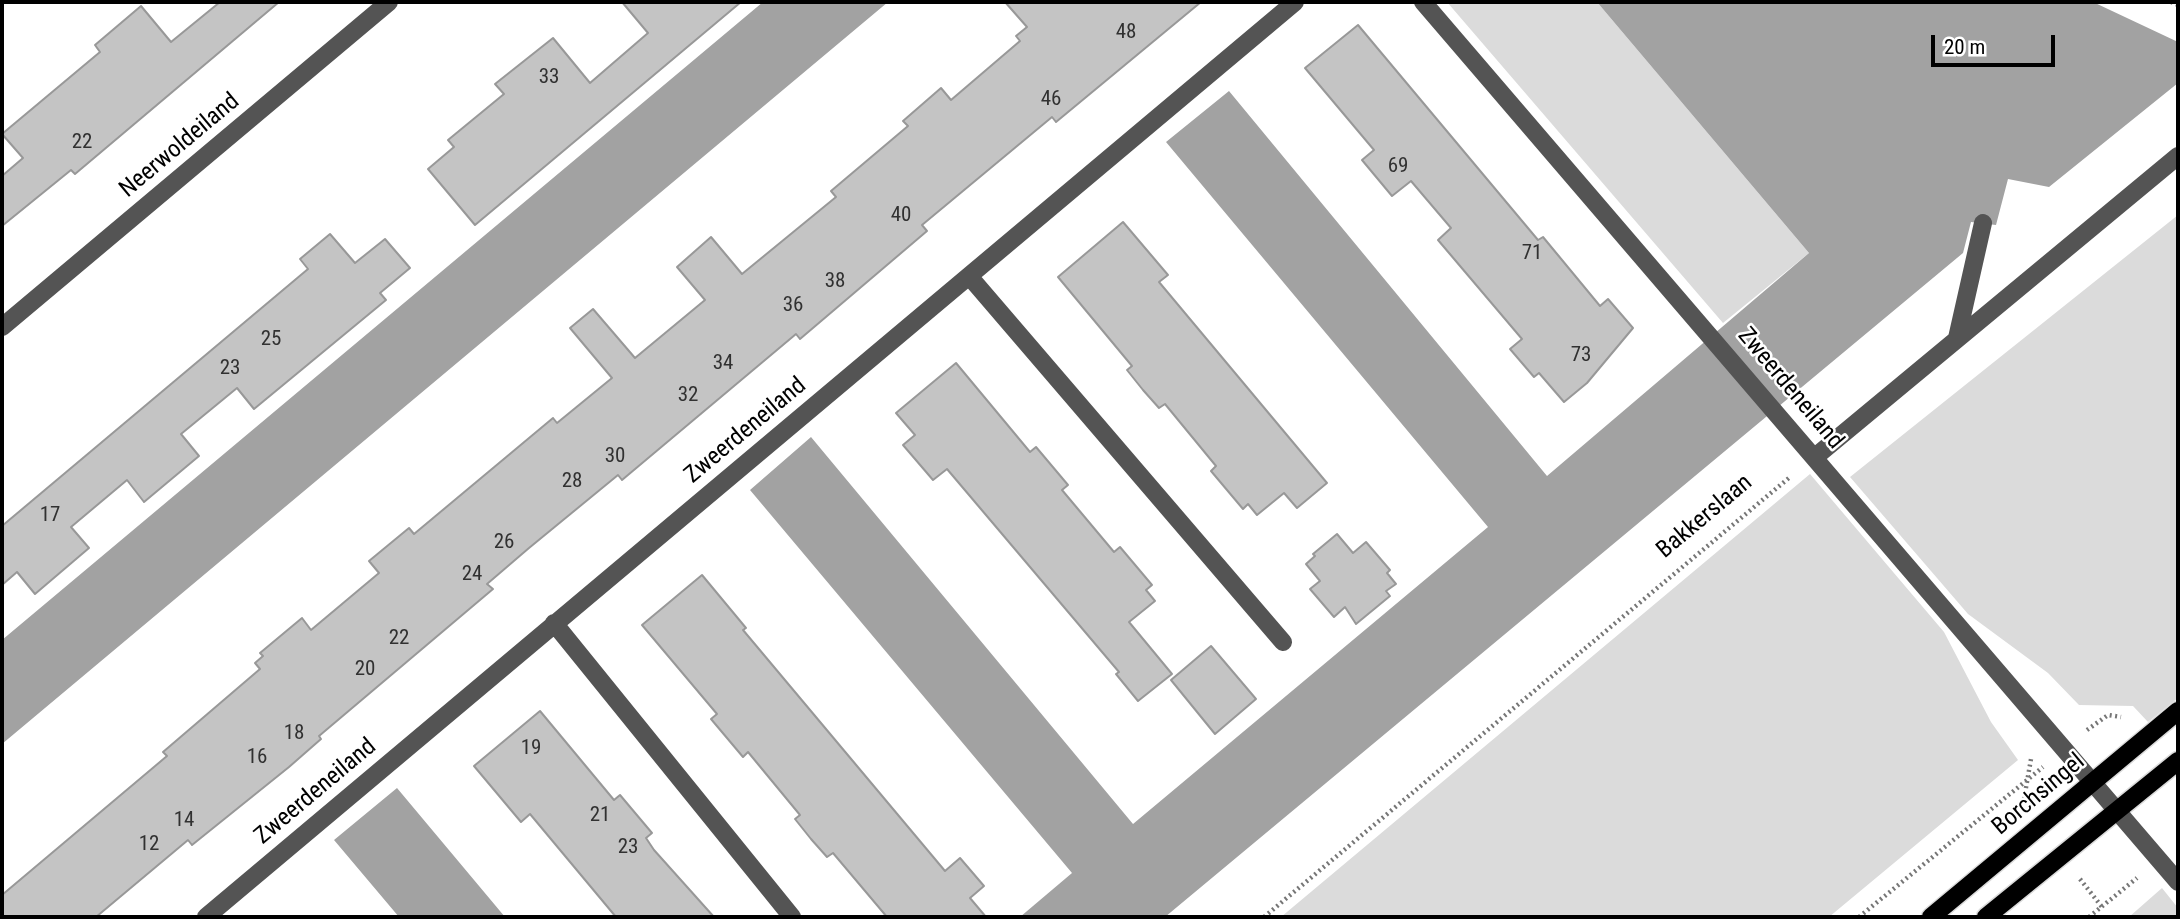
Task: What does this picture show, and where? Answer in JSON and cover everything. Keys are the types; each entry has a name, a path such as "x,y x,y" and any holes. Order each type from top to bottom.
{"main road":[{"name":"Borchsingel","path":"1931,917 2178,711"},
{"path":"1986,917 2178,761"}],"street":[{"name":"Neerwoldeiland","path":"2,327 389,2"},
{"name":"Zweerdeneiland","path":"206,917 1296,2"},
{"name":"Zweerdeneiland","path":"1423,2 2178,882"},
{"path":"1815,457 2178,156"},
{"path":"1957,338 1983,223"},
{"path":"970,275 1283,642"},
{"path":"554,623 792,917"}],"path":[{"path":"2171,2 2178,5"},
{"name":"Bakkerslaan","path":"1264,917 1815,457"},
{"path":"2079,721 2088,731 2108,715 2129,718 2146,738"},
{"name":"Borchsingel","path":"1859,917 2029,777"}],"shaded area":[{"path":"763,2 888,2 2,744 2,640"},
{"path":"1447,2 1597,2 1809,253 1723,323"},
{"path":"1597,2 2093,2 2178,42 2178,83 2049,187 2008,179 1996,225 1971,222 1963,253 1165,917 1020,917 1072,873 750,490 811,437 1133,824 1488,527 1166,142 1229,91 1547,476 1809,253"},
{"path":"2178,215 2178,698 2148,722 2133,706 2079,705 2048,673 1968,614 1850,477"},
{"path":"1810,474 1944,632 1991,722 2018,760 1829,917 1281,917"},
{"path":"397,788 505,917 399,917 334,840"},
{"path":"2162,888 2178,908 2178,917 2129,917"}],"building":[{"path":"220,2 279,2 75,174 71,170 2,226 2,176 23,158 2,134 100,52 95,45 141,6 171,42"},
{"path":"622,2 741,2 475,225 428,169 454,147 448,140 504,94 495,84 553,38 590,83 648,33"},
{"path":"1005,2 1201,2 1056,122 1052,117 922,225 927,231 800,339 796,334 622,480 618,475 529,548 487,584 493,589 319,736 321,739 289,767 192,845 188,840 96,917 2,917 2,895 167,756 163,752 260,669 255,663 263,656 260,653 302,618 311,630 379,573 369,561 409,528 414,534 553,418 557,423 612,378 570,328 593,309 635,358 705,300 677,267 711,237 742,274 836,197 831,191 908,126 903,121 941,88 951,100 1020,41 1016,36 1027,27"},
{"path":"1358,25 1538,240 1543,237 1600,306 1608,299 1633,328 1587,383 1564,402 1539,373 1534,377 1510,349 1522,339 1438,240 1451,228 1411,181 1392,196 1362,160 1374,150 1305,68"},
{"path":"1123,222 1168,275 1159,282 1327,483 1297,508 1284,493 1257,515 1248,504 1243,509 1211,471 1216,466 1165,404 1159,408 1143,390 1127,370 1132,366 1058,277"},
{"path":"330,234 355,263 385,239 410,268 380,293 386,300 254,409 237,388 181,434 199,456 144,502 127,480 71,527 89,548 35,594 17,572 2,585 2,526 308,269 300,259"},
{"path":"956,363 1030,452 1036,447 1068,485 1062,490 1114,552 1120,547 1152,585 1146,590 1155,601 1129,622 1172,674 1138,701 1116,674 1119,672 947,469 933,480 903,445 915,435 896,413"},
{"path":"1337,534 1353,553 1366,542 1390,570 1387,573 1396,584 1386,591 1390,596 1356,624 1345,607 1334,617 1310,589 1320,581 1306,564 1315,556 1313,554"},
{"path":"702,575 746,628 743,630 945,871 960,858 984,886 970,898 986,917 887,917 833,853 827,857 811,839 795,819 800,815 748,752 743,757 711,719 717,714 642,625"},
{"path":"1211,646 1256,699 1215,734 1171,680"},
{"path":"540,711 614,800 620,795 652,833 646,838 654,850 714,917 616,917 530,814 521,822 474,766"}]}
